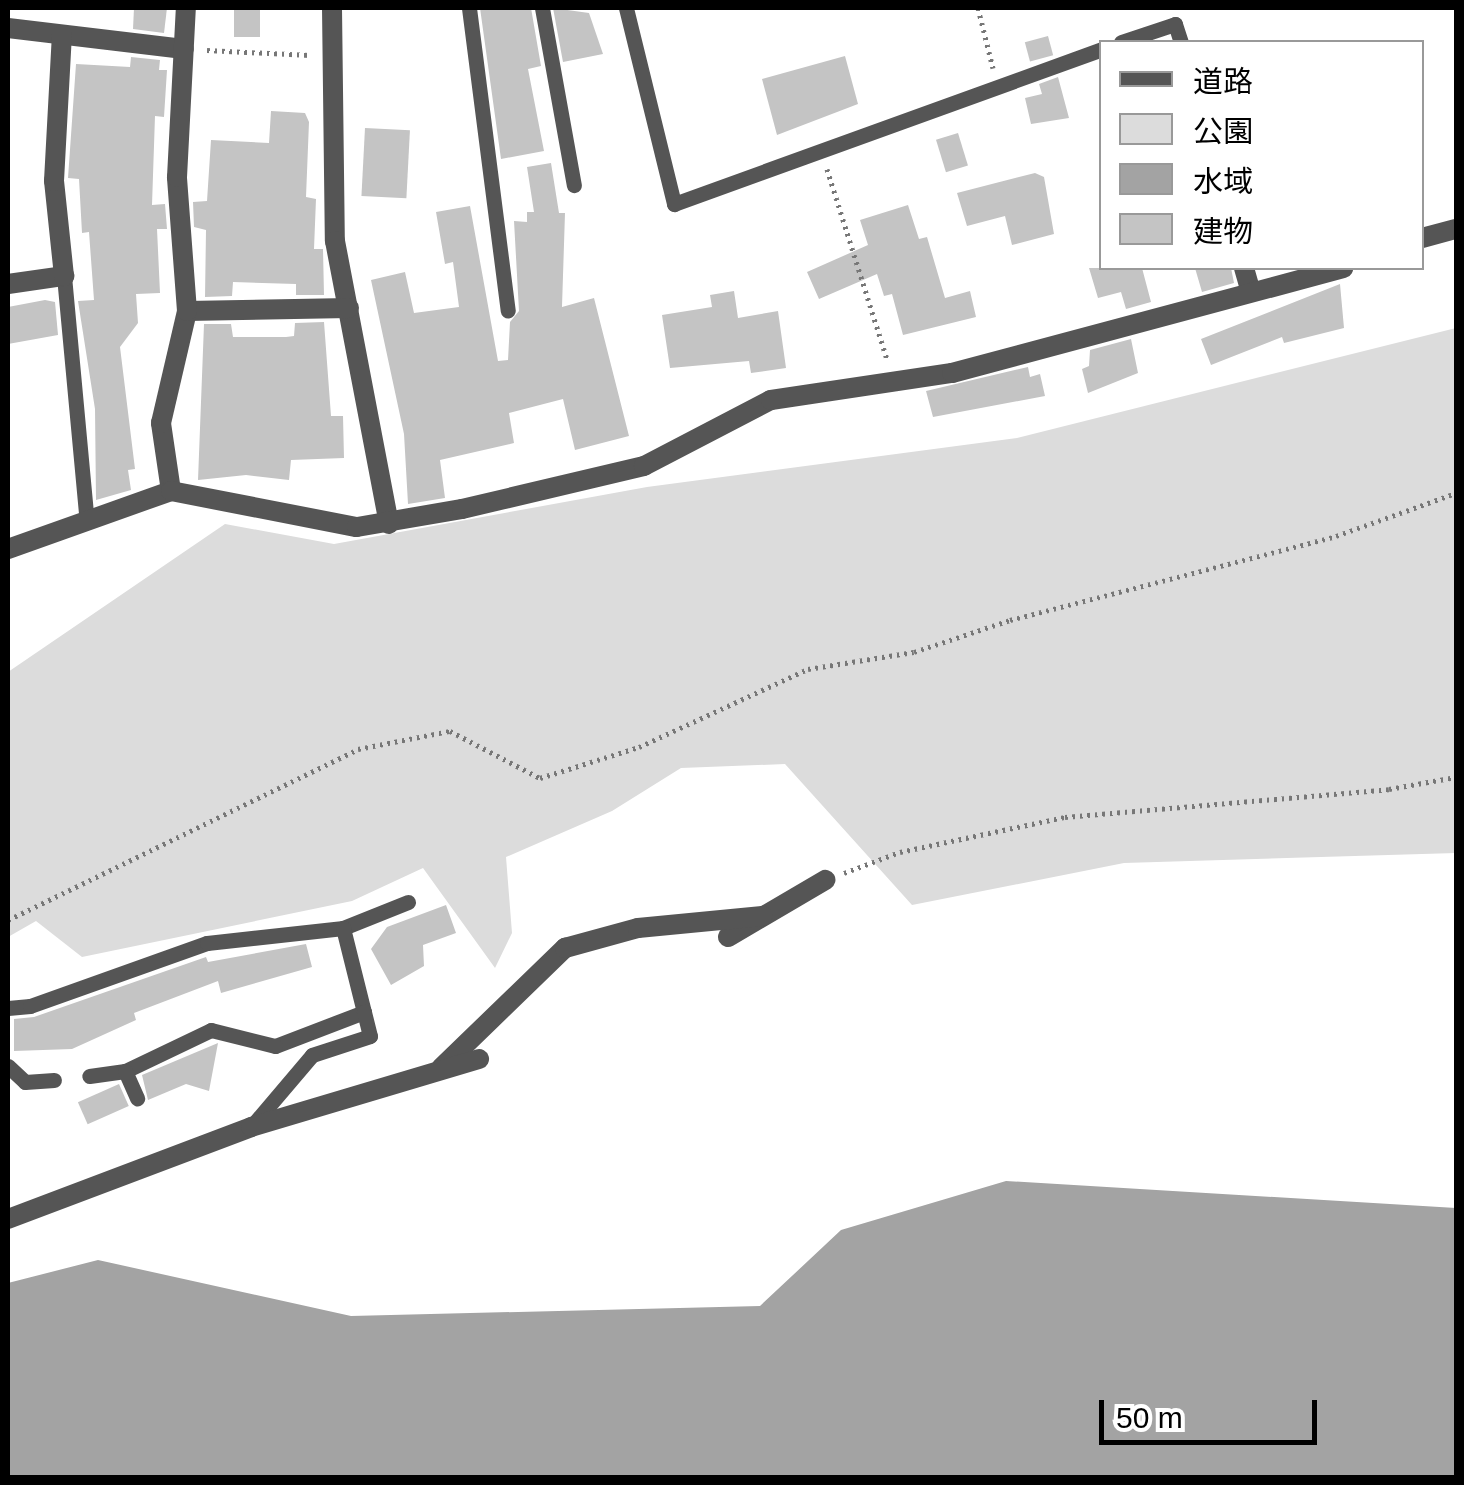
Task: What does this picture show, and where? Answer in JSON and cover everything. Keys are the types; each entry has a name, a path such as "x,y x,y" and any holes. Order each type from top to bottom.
{"street":[{"path":"171,491 161,423 187,311 177,176 186,8"},
{"path":"332,8 335,241 389,524"},
{"path":"8,28 184,48"},
{"path":"8,284 64,276 54,181 62,35"},
{"path":"1424,237 1456,229"},
{"path":"1245,270 1250,290"},
{"path":"8,548 171,491 358,526 389,524 644,466 771,400 818,389 896,386 1335,270"},
{"path":"187,311 348,308"},
{"path":"728,937 825,880"},
{"path":"432,1077 564,948 638,928 762,916"},
{"path":"10,1218 251,1126 432,1077 479,1059"}],"lane":[{"path":"469,8 508,311"},
{"path":"542,8 574,185"},
{"path":"626,8 674,204 997,83 1099,50"},
{"path":"1127,40 1175,24 1180,40"},
{"path":"64,276 81,398 78,457 87,522"},
{"path":"8,1008 30,1006 206,943 343,928 408,902"},
{"path":"251,1126 312,1054 370,1036 343,928"},
{"path":"88,1076 125,1071 211,1030 275,1046 364,1012"},
{"path":"8,1066 24,1082 54,1080"},
{"path":"125,1071 137,1098"}],"path":[{"path":"978,8 997,83"},
{"path":"184,48 333,56"},
{"path":"820,148 896,386"},
{"path":"8,920 358,749 450,732 540,778 639,747 808,669 914,652 1010,620 1336,536 1456,492"},
{"path":"825,880 900,852 1065,817 1388,790 1456,777"}],"green space":[{"path":"1456,328 1456,853 1124,863 912,905 785,764 681,768 612,811 506,857 512,933 495,968 423,868 352,901 82,957 36,921 8,937 8,672 225,524 334,544 647,487 1017,438"}],"water":[{"path":"1006,1181 1456,1208 1456,1477 8,1477 8,1283 98,1260 351,1316 760,1306 841,1230"}],"building":[{"path":"134,8 167,8 164,33 133,29"},
{"path":"234,8 260,8 260,37 234,37"},
{"path":"480,8 531,8 541,66 528,69 544,151 501,159"},
{"path":"553,8 589,13 603,54 563,62"},
{"path":"1048,36 1053,55 1030,62 1025,42"},
{"path":"845,56 858,104 777,135 762,79"},
{"path":"131,57 160,60 159,70 167,70 164,117 155,116 152,205 165,204 167,229 157,229 160,293 136,294 138,323 120,347 135,469 128,470 131,490 96,500 95,409 78,301 94,300 89,232 82,233 79,179 68,178 76,64 130,67"},
{"path":"1058,77 1069,118 1031,124 1025,98 1042,94 1039,84"},
{"path":"271,111 305,113 309,122 306,197 316,199 314,249 323,249 324,295 296,295 296,284 233,282 232,296 205,297 206,230 194,227 193,202 207,201 211,140 269,143"},
{"path":"365,128 410,130 406,198 361,196"},
{"path":"958,133 968,166 946,172 936,140"},
{"path":"551,163 559,213 565,213 562,307 594,298 629,436 575,450 563,399 509,413 514,443 440,460 445,498 408,504 404,434 371,280 405,272 414,313 459,307 453,262 445,264 436,212 470,206 498,361 508,360 510,322 519,311 514,221 527,222 527,212 534,212 527,167"},
{"path":"1035,173 1044,177 1054,234 1012,245 1005,216 967,226 957,193"},
{"path":"908,205 919,239 927,237 945,298 970,291 976,317 903,335 892,294 884,296 877,274 819,299 807,272 868,245 860,220"},
{"path":"1089,268 1143,270 1151,302 1126,309 1121,292 1098,298"},
{"path":"1196,270 1231,270 1234,283 1202,292"},
{"path":"1340,284 1344,328 1284,343 1282,337 1211,365 1201,339"},
{"path":"734,291 738,318 778,311 786,368 751,373 749,361 670,368 662,315 712,307 710,295"},
{"path":"45,300 55,302 58,335 8,344 8,307"},
{"path":"324,322 331,416 343,416 344,458 291,460 289,480 246,475 198,480 204,324 231,324 233,337 286,337 294,336 295,323"},
{"path":"1131,339 1138,373 1088,393 1082,369 1089,366 1090,350"},
{"path":"1028,367 1030,377 1040,374 1045,396 933,417 926,391"},
{"path":"446,905 456,933 423,945 424,966 391,985 371,949 387,927"},
{"path":"306,944 312,967 221,993 218,981 134,1013 136,1020 72,1049 14,1051 14,1019 34,1017 206,957 208,962"},
{"path":"218,1043 209,1091 186,1084 148,1100 142,1075"},
{"path":"119,1084 129,1106 88,1124 78,1102"}]}
